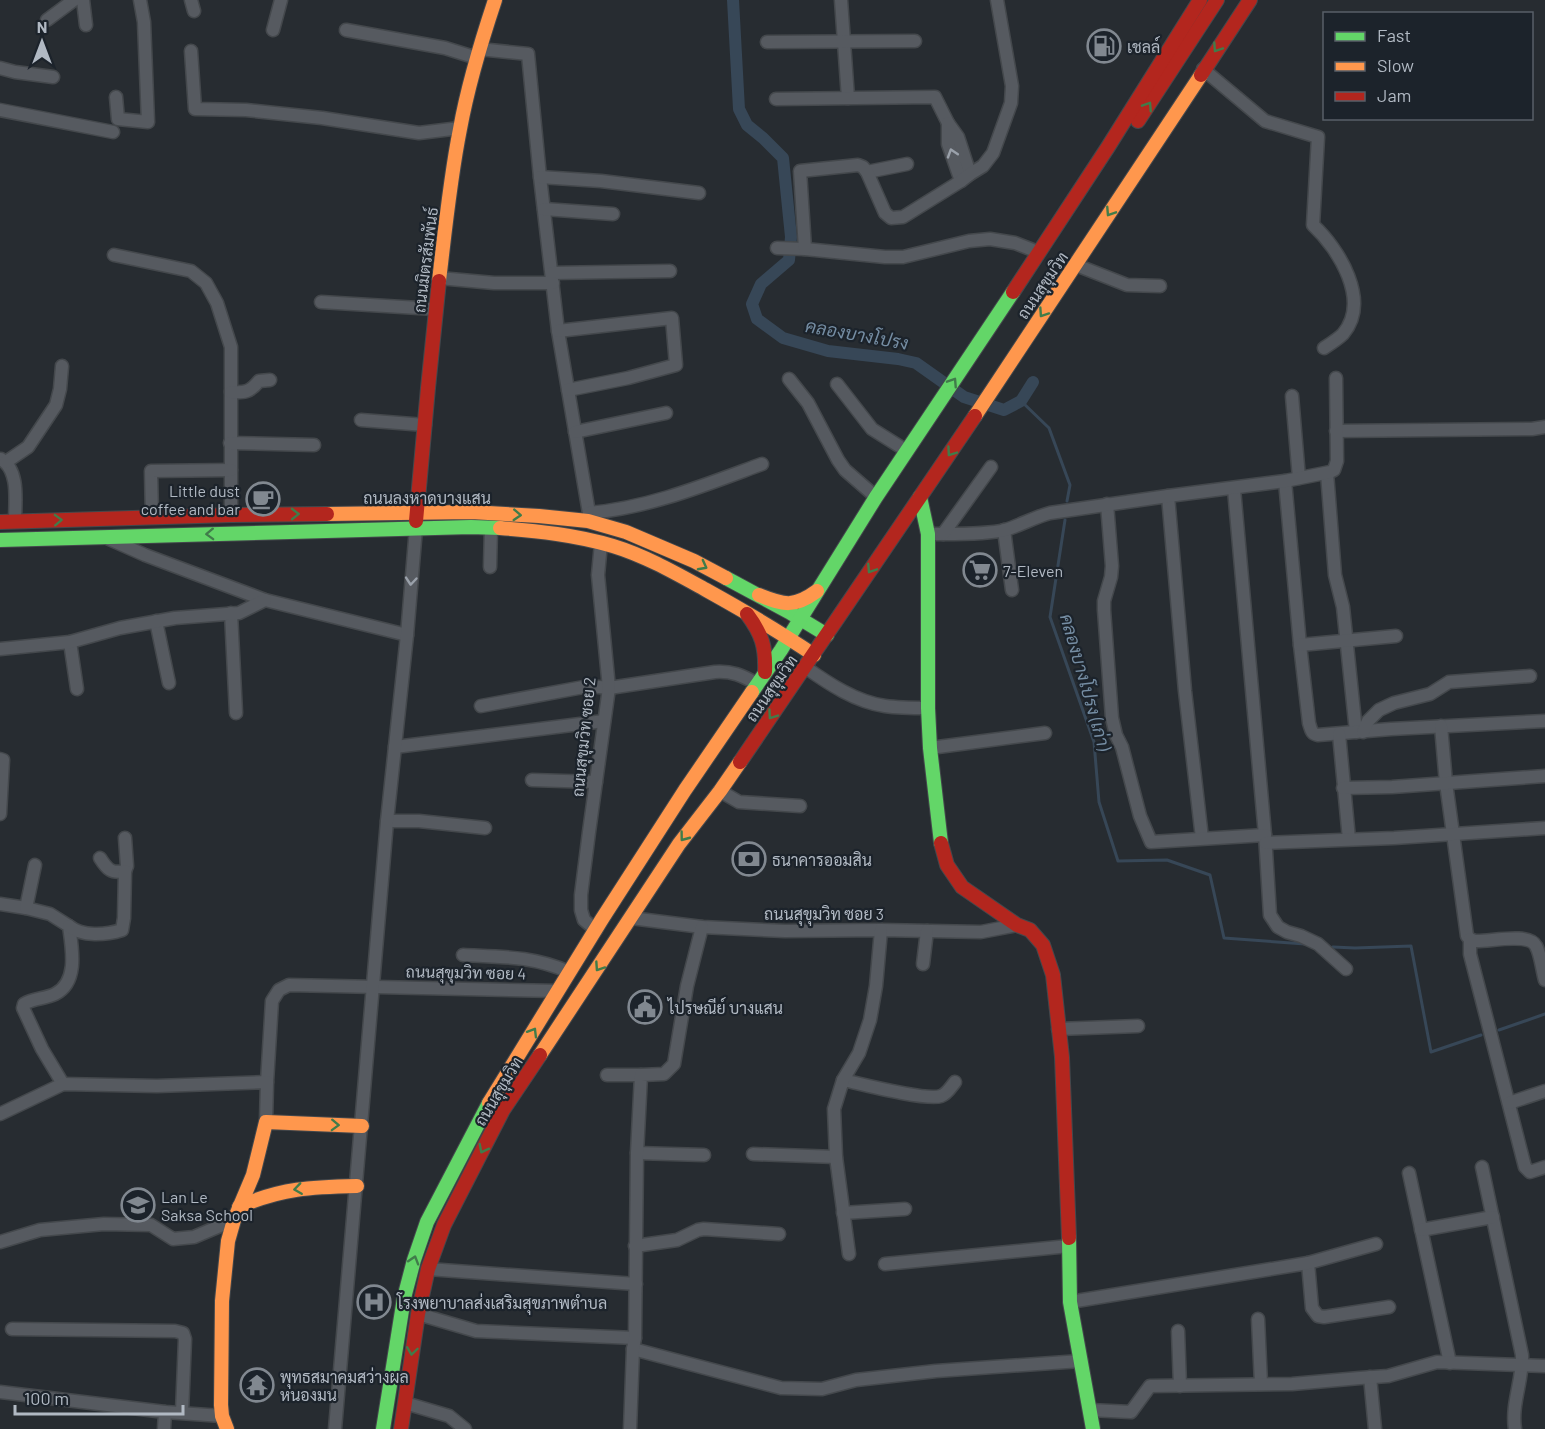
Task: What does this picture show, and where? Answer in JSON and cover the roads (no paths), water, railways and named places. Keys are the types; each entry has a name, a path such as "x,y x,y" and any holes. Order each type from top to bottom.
{"main road":[{"name":"ถนนมิตรสัมพันธ์","path":"416,528 435,309 451,182 460,128 478,53 495,0"},
{"name":"ถนนสุขุมวิท","path":"383,1429 404,1298 414,1260 427,1222 489,1103 685,790 789,638 876,497 940,404 1108,147 1200,0"},
{"path":"1108,147 1132,131 1217,0"},
{"name":"ถนนสุขุมวิท","path":"400,1429 418,1314 428,1269 444,1225 503,1110 679,844 720,791 969,425 1250,0"},
{"path":"920,497 928,534 928,708 939,837 947,865 962,887 1017,925 1030,930 1043,945 1053,975 1062,1057 1070,1302 1093,1429"},
{"name":"ถนนลงหาดบางแสน","path":"0,522 417,512 588,517 694,561 759,595 827,635"},
{"name":"ถนนลงหาดบางแสน","path":"0,540 416,528 491,528 554,533 601,543 668,570 789,638 813,655"},
{"path":"759,595 786,605 797,603 820,588"},
{"path":"747,614 763,639 766,649 765,672"},
{"path":"225,1423 221,1404 222,1301 228,1241 252,1175 266,1122 362,1126"},
{"path":"237,1214 256,1199 278,1192 305,1188 357,1186"}],"street":[{"path":"47,20 74,0"},
{"path":"83,0 86,26"},
{"path":"116,97 118,119 148,122 144,22 140,0"},
{"path":"273,30 281,0"},
{"path":"842,0 848,98"},
{"path":"800,249 800,171 858,165 863,167 885,213 891,218 903,217 983,166 993,153 1011,103 1012,86 997,0"},
{"path":"346,30 478,53 528,54 558,331 588,517 663,500 762,464"},
{"path":"767,42 915,41"},
{"path":"191,51 195,109 246,110 322,118 419,133 460,128"},
{"path":"0,68 53,77"},
{"path":"1203,69 1265,121 1318,137 1313,225 1322,233 1340,260 1352,281 1353,291 1351,319 1343,334 1324,348"},
{"path":"776,99 935,97 948,123 948,144 965,178"},
{"path":"0,110 113,132"},
{"path":"867,172 907,164"},
{"path":"540,177 601,181 699,193"},
{"path":"544,209 613,214"},
{"path":"777,248 903,257 969,241 990,239 1015,243 1038,252"},
{"path":"114,255 191,271 206,283 217,303 231,347 231,515"},
{"path":"1076,264 1127,285 1160,286"},
{"path":"439,278 494,284 670,271"},
{"path":"321,302 435,309"},
{"path":"558,331 672,318 676,365 628,378 568,390"},
{"path":"15,521 15,493 11,470 3,460 28,447 56,405 62,366"},
{"path":"928,534 1004,530 1050,513 1234,489 1334,470 1336,378"},
{"path":"789,379 808,402 838,460 876,497"},
{"path":"231,392 243,393 252,390 260,381 270,380"},
{"path":"837,384 872,429 907,451"},
{"path":"1293,396 1299,478"},
{"path":"575,432 666,413"},
{"path":"361,420 425,425"},
{"path":"1336,431 1545,427"},
{"path":"230,443 314,445"},
{"path":"943,534 991,467"},
{"path":"152,518 151,471 231,470"},
{"path":"1326,473 1335,575 1343,607 1360,732"},
{"path":"1285,481 1300,645 1313,734 1545,721"},
{"path":"1234,489 1270,915 1278,927 1318,944 1346,969"},
{"path":"1168,496 1185,691 1202,838"},
{"path":"1107,504 1112,566 1104,610 1112,718 1140,816 1151,842 1202,838 1394,838 1545,828"},
{"path":"335,1429 387,821 416,528"},
{"path":"490,567 491,528"},
{"path":"1004,530 1012,590"},
{"path":"104,537 145,555 265,600 407,635"},
{"name":"ถนนสุขุมวิท ซอย 2","path":"596,930 585,920 581,910 609,688 598,575 601,543"},
{"path":"0,649 70,642 120,628 175,618 239,613 265,600"},
{"path":"231,614 236,713"},
{"path":"156,621 169,683"},
{"path":"1300,645 1396,636"},
{"path":"70,642 77,689"},
{"path":"805,667 843,691 867,702 886,706 928,708"},
{"path":"481,706 589,686 609,688 722,671 740,674 757,684"},
{"path":"1360,732 1379,710 1394,703 1430,694 1449,682 1530,676"},
{"path":"395,747 604,721"},
{"path":"1441,726 1446,783 1465,930 1470,939 1470,954 1525,1167 1530,1172 1545,1167"},
{"path":"930,748 1045,733"},
{"path":"1338,734 1348,839"},
{"path":"0,759 3,760 0,814"},
{"path":"1343,788 1392,787 1545,776"},
{"path":"532,780 596,782"},
{"path":"720,791 739,802 800,806"},
{"path":"387,821 419,821 485,828"},
{"path":"0,904 50,914 75,932 108,934 122,930 127,866 125,838"},
{"path":"100,858 111,871 116,873 125,871"},
{"path":"26,908 36,865"},
{"name":"ถนนสุขุมวิท ซอย 3","path":"631,918 702,927 785,931 981,932 1017,925"},
{"path":"63,1084 42,1049 23,1008 28,1001 48,997 68,984 73,957 69,926"},
{"path":"607,1075 664,1074 674,1064 687,986 702,927"},
{"path":"849,1254 836,1157 834,1109 843,1080 859,1053 870,1020 876,986 881,930"},
{"path":"923,964 927,931"},
{"path":"1470,939 1483,942 1520,938 1532,942 1536,946 1545,980"},
{"path":"463,955 524,959 569,972"},
{"name":"ถนนสุขุมวิท ซอย 4","path":"266,1122 272,1001 279,990 289,985 558,990"},
{"path":"1058,1029 1138,1026"},
{"path":"630,1429 641,1075"},
{"path":"843,1080 905,1093 934,1096 944,1094 954,1082"},
{"path":"0,1114 63,1084 157,1086 267,1082"},
{"path":"1509,1103 1545,1091"},
{"path":"638,1153 704,1155"},
{"path":"753,1154 836,1157"},
{"path":"1482,1167 1522,1354 1523,1366 1513,1417 1515,1429"},
{"path":"1408,1173 1450,1363"},
{"path":"843,1213 905,1209"},
{"path":"0,1242 40,1230 104,1224 151,1225 173,1239 194,1237 237,1214"},
{"path":"1421,1230 1493,1217"},
{"path":"635,1245 677,1240 704,1229 779,1234"},
{"path":"1070,1302 1308,1263 1376,1244"},
{"path":"885,1264 1069,1246"},
{"path":"1308,1263 1312,1308 1318,1316 1389,1307"},
{"path":"428,1269 636,1284"},
{"path":"418,1314 476,1331 634,1343 781,1388 822,1389 856,1380 936,1371 1081,1361"},
{"path":"1258,1319 1261,1384"},
{"path":"12,1329 175,1331 183,1333 185,1339 183,1412"},
{"path":"1178,1331 1180,1386"},
{"path":"1090,1410 1131,1413 1150,1386 1293,1383 1388,1376 1437,1362 1545,1366"},
{"path":"1370,1377 1376,1429"},
{"path":"0,1392 165,1412 183,1412 225,1423"},
{"path":"405,1403 449,1416 465,1429"},
{"path":"164,1429 165,1412"}],"waterway":[{"name":"คลองบางโปรง","path":"733,0 739,109 747,125 783,158 791,237 789,260 761,284 752,304 757,319 783,338 828,351 916,363 964,397 1004,410 1021,401 1033,382"},
{"name":"คลองบางโปรง (เก่า)","path":"1021,401 1049,428 1070,485 1067,501"},
{"name":"คลองบางโปรง (เก่า)","path":"1065,520 1050,617 1094,742 1099,802 1118,861 1167,860 1210,875 1224,938 1305,944"},
{"name":"คลองบางโปรง (เก่า)","path":"1333,947 1411,946 1431,1052 1481,1035"},
{"name":"คลองบางโปรง (เก่า)","path":"1499,1030 1545,1014"}],"place":[{"name":"เชลล์","path":"1104,46"},
{"name":"Little dust coffee and bar","path":"263,499"},
{"name":"7-Eleven","path":"980,570"},
{"name":"ธนาคารออมสิน","path":"749,859"},
{"name":"ไปรษณีย์ บางแสน","path":"645,1007"},
{"name":"Lan Le Saksa School","path":"138,1205"},
{"name":"โรงพยาบาลส่งเสริมสุขภาพตำบล","path":"374,1302"},
{"name":"พุทธสมาคมสว่างผล หนองมน","path":"257,1385"}]}
